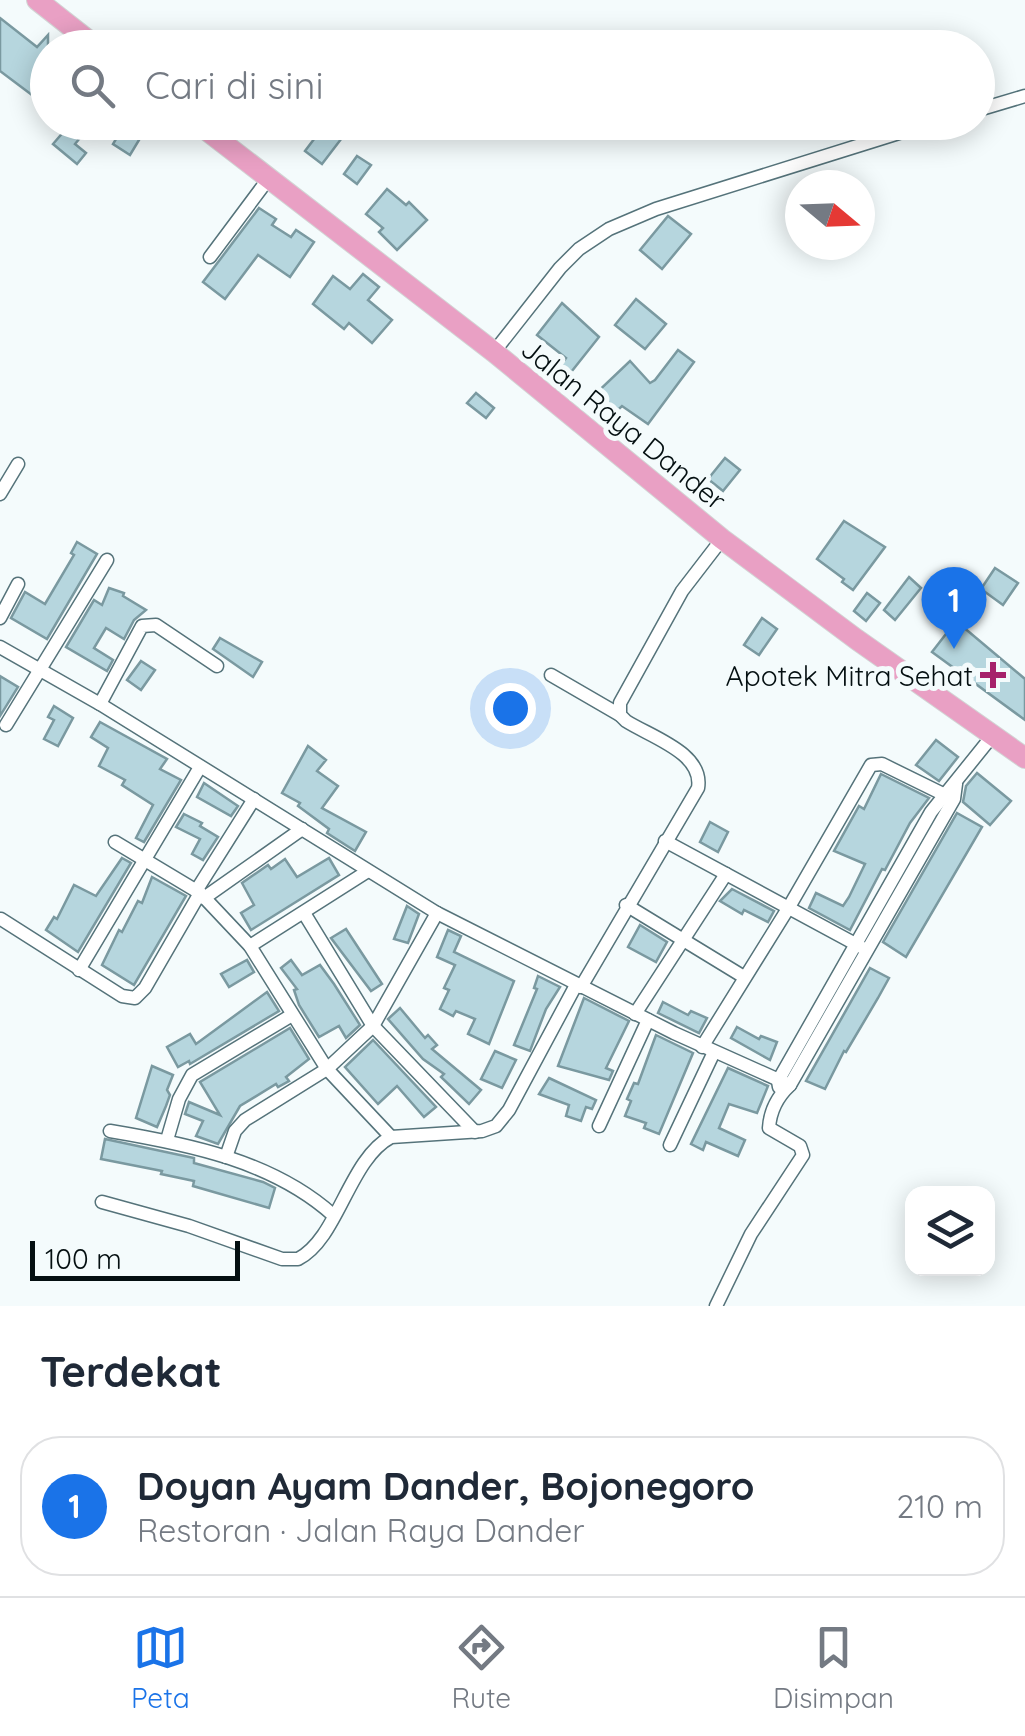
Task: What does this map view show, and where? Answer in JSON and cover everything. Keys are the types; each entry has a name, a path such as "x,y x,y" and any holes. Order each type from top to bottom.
{"main road":[{"path":"36,0 75,30"},
{"name":"Jalan Raya Dander","path":"219,140 494,352 722,539 1025,758"}],"street":[{"path":"995,105 1025,96"},
{"path":"494,352 560,268 578,249 609,229 656,210 877,140"},
{"path":"210,257 269,178"},
{"path":"0,494 18,464"},
{"path":"620,715 623,695 675,603 722,539"},
{"path":"6,725 107,560"},
{"path":"0,618 18,584"},
{"path":"100,704 142,626 156,625 217,666"},
{"path":"0,647 100,704 437,912 782,1087"},
{"path":"102,1202 291,1260 312,1250 370,1156 391,1137 489,1130 504,1118 578,986 698,788 697,767 551,675"},
{"path":"717,1303 752,1234 803,1155 800,1146 769,1128 769,1118 782,1087 937,815 993,735"},
{"path":"670,1145 708,1050 744,977 790,908 871,766 882,764 949,796"},
{"path":"80,970 200,766"},
{"path":"1,920 122,996 135,998 145,988 254,799"},
{"path":"200,894 302,829"},
{"path":"665,840 861,947"},
{"path":"115,842 200,894 250,946 328,1069 391,1137"},
{"path":"250,946 368,871"},
{"path":"599,1126 642,1017 683,940 726,874"},
{"path":"626,906 744,977"},
{"path":"226,1157 244,1120 328,1069 373,1026 437,912"},
{"path":"304,913 373,1026 475,1132"},
{"path":"167,1140 179,1099 192,1075 292,1014"},
{"path":"110,1131 167,1140 226,1157 296,1186 333,1215"}],"building":[{"path":"0,18 30,42 30,94 0,71"},
{"path":"56,140 78,140 75,144 86,153 77,164 53,144"},
{"path":"115,140 139,140 130,155 113,144"},
{"path":"313,140 340,140 322,164 305,151"},
{"path":"357,156 371,165 357,184 344,174"},
{"path":"387,189 406,205 409,202 427,220 397,250 379,232 383,228 366,214"},
{"path":"259,208 276,219 272,225 291,237 296,230 314,242 290,277 258,255 225,299 203,282"},
{"path":"668,216 691,234 662,269 640,250"},
{"path":"363,274 379,287 368,300 392,320 372,343 349,323 344,329 313,304 333,276 350,289"},
{"path":"636,299 666,324 645,349 615,325"},
{"path":"562,303 599,337 564,381 555,374 566,358 537,335"},
{"path":"678,350 694,362 648,424 622,406 608,419 590,399 630,361 650,383"},
{"path":"476,393 494,408 486,418 467,403"},
{"path":"725,458 740,470 723,491 708,479"},
{"path":"844,521 885,547 853,590 817,559"},
{"path":"77,542 97,554 47,639 11,618 25,592 45,604 74,555 71,553"},
{"path":"995,568 1018,583 1003,605 981,589"},
{"path":"909,577 921,588 895,620 884,610"},
{"path":"109,588 124,593 146,610 134,620 124,639 106,628 94,648 113,660 107,671 66,647 94,600 102,605"},
{"path":"867,593 880,603 866,621 854,611"},
{"path":"762,618 777,629 759,655 744,645"},
{"path":"956,621 1025,679 1025,720 932,652"},
{"path":"220,638 262,662 253,677 213,649"},
{"path":"141,661 155,670 141,690 127,680"},
{"path":"0,676 18,687 0,716"},
{"path":"54,706 73,718 58,746 44,739 54,720 48,717"},
{"path":"100,722 167,759 160,769 181,780 144,842 136,838 153,805 122,785 125,780 99,766 108,748 91,737"},
{"path":"936,740 958,757 939,781 916,765"},
{"path":"308,746 326,760 317,771 338,786 322,808 366,832 355,851 327,833 329,829 298,806 300,803 282,793"},
{"path":"977,773 1011,801 990,825 963,802 966,786"},
{"path":"881,774 929,798 910,823 885,870 882,869 850,930 809,908 816,893 843,906 849,897 865,864 834,851 859,806 864,809"},
{"path":"204,783 238,806 231,816 197,797"},
{"path":"957,813 982,827 906,957 883,942"},
{"path":"184,814 218,837 203,860 192,854 200,839 176,827"},
{"path":"710,822 728,832 718,852 700,842"},
{"path":"122,858 131,863 78,952 46,930 54,917 57,919 74,885 96,896"},
{"path":"329,858 339,875 251,930 241,913 254,905 242,883 268,865 271,869 285,859 297,877"},
{"path":"152,877 186,896 134,985 102,965 119,930 122,932 138,901 142,903"},
{"path":"732,889 774,911 768,922 744,910 742,914 720,901"},
{"path":"407,906 419,914 408,943 394,939"},
{"path":"640,925 667,942 656,962 628,947"},
{"path":"346,929 382,984 371,991 331,938"},
{"path":"448,930 461,936 454,952 514,981 489,1044 468,1034 475,1019 456,1011 453,1016 440,1009 455,965 437,957"},
{"path":"247,960 254,972 229,987 221,974"},
{"path":"291,960 302,975 320,965 334,984 360,1025 346,1038 339,1026 319,1037 299,1005 294,990 297,989 281,968"},
{"path":"870,968 889,978 878,998 825,1089 806,1081"},
{"path":"538,976 560,987 546,1009 530,1051 514,1045 537,989 534,988"},
{"path":"267,992 279,1011 190,1064 189,1061 178,1067 167,1047 190,1034 196,1044"},
{"path":"584,998 629,1021 606,1068 613,1071 609,1080 558,1066"},
{"path":"663,1002 688,1015 691,1011 707,1018 699,1033 658,1013"},
{"path":"400,1008 425,1038 428,1035 437,1045 432,1049 481,1090 469,1104 388,1019"},
{"path":"737,1027 759,1039 761,1036 777,1042 770,1060 731,1038"},
{"path":"290,1028 309,1059 286,1077 289,1081 278,1087 276,1084 240,1106 218,1144 196,1136 203,1121 185,1114 189,1102 220,1115 200,1082"},
{"path":"656,1035 693,1053 659,1134 644,1128 646,1123 625,1116 631,1101 627,1099 634,1083 638,1084"},
{"path":"373,1040 436,1107 424,1117 397,1086 378,1104 345,1067"},
{"path":"495,1051 516,1060 502,1088 481,1079"},
{"path":"152,1066 173,1075 167,1090 170,1095 157,1127 136,1118"},
{"path":"728,1068 768,1086 757,1113 729,1104 719,1128 745,1140 738,1156 706,1142 703,1150 691,1144"},
{"path":"549,1078 596,1100 592,1109 586,1107 581,1121 566,1116 569,1105 539,1094"},
{"path":"105,1139 194,1158 194,1163 263,1182 275,1188 269,1208 193,1186 194,1181 161,1174 162,1171 101,1159"}],"place":[{"name":"Doyan Ayam Dander, Bojonegoro","path":"954,649"},
{"name":"Apotek Mitra Sehat","path":"993,675"}]}
